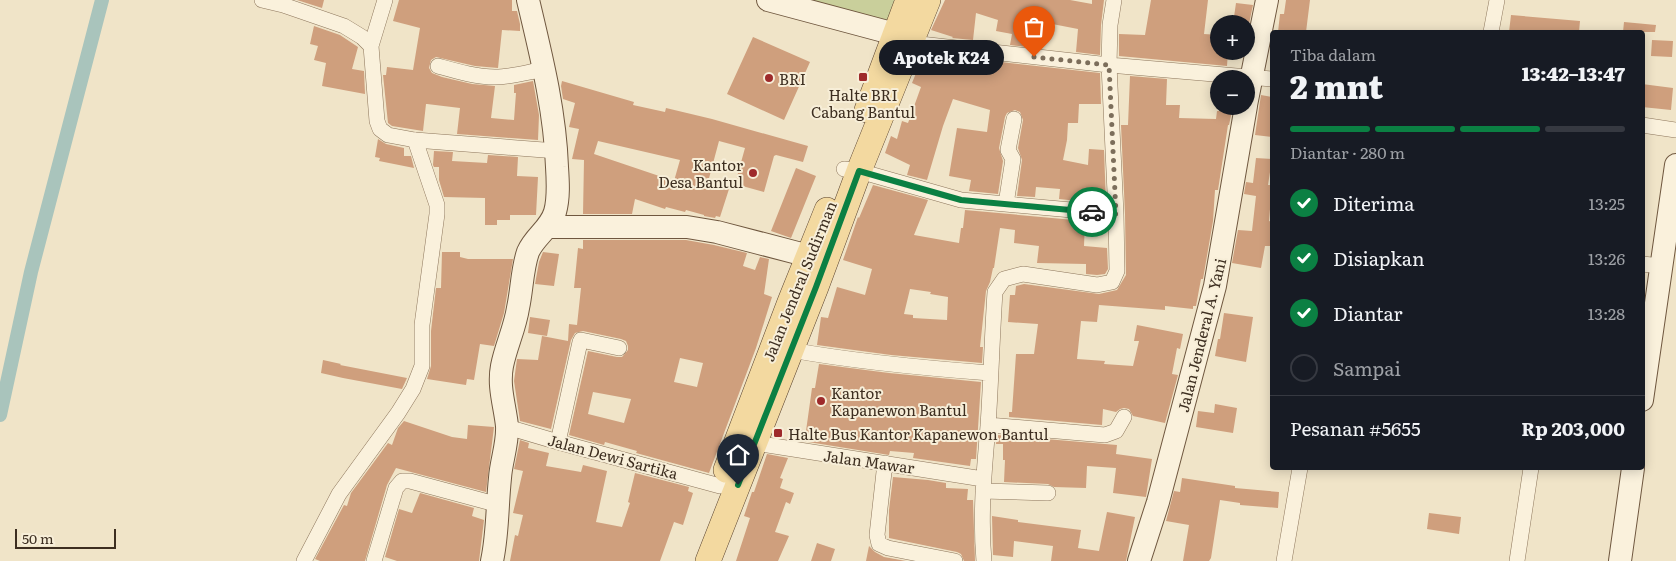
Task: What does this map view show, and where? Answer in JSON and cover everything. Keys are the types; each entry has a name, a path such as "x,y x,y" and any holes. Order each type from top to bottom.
{"main road":[{"name":"Jalan Jendral Sudirman","path":"903,39 908,0"},
{"name":"Jalan Jendral Sudirman","path":"690,561 720,501 755,443 791,350 852,170 903,39 928,0"},
{"name":"Jalan Jendral Sudirman","path":"708,561 720,501 809,256 852,170"}],"street":[{"path":"262,0 284,3 351,28 371,46"},
{"path":"384,0 371,46 377,121 380,129 388,135 414,140 557,151"},
{"path":"492,561 496,544 500,478 507,427 501,395 502,367 518,309 528,254 534,241 549,227 556,206 557,151 554,120 545,69 528,0"},
{"path":"768,0 903,39 1109,65 1262,78"},
{"path":"984,561 982,530 983,485 995,292 997,286 1004,278 1023,274 1097,285 1112,282 1116,271 1116,214 1109,65 1110,25 1114,0"},
{"name":"Jalan Jenderal A. Yani","path":"1255,90 1262,78 1266,0"},
{"path":"1492,30 1497,0"},
{"path":"438,66 480,76 493,77 505,77 545,69"},
{"name":"Jalan Jenderal A. Yani","path":"1140,561 1158,502 1215,286 1244,115"},
{"path":"1006,204 1012,159 1008,150 1014,119"},
{"path":"1645,125 1676,130"},
{"path":"304,561 339,494 398,413 412,389 422,366 422,325 437,214 436,205 414,140"},
{"path":"1645,361 1652,265 1676,165"},
{"path":"852,170 961,200 1116,214"},
{"path":"549,227 687,227 717,232 809,256"},
{"path":"558,442 581,340 620,348"},
{"path":"791,350 822,357 990,373"},
{"path":"988,425 1105,435 1116,431 1124,417"},
{"name":"Jalan Dewi Sartika","path":"507,427 558,442 720,501"},
{"name":"Jalan Mawar","path":"755,443 885,463 983,485 1048,493"},
{"path":"885,463 877,535 879,544 888,548 956,561"},
{"path":"1284,561 1300,470"},
{"path":"1517,561 1531,470"},
{"path":"1620,561 1633,470"},
{"path":"376,560 396,488 402,481 410,481 499,505"}],"green space":[{"path":"771,0 904,0 894,31"}],"building":[{"path":"297,0 324,0 322,8"},
{"path":"399,0 512,0 512,11 517,11 520,31 502,30 498,68 475,66 436,57 431,60 429,68 432,73 442,77 472,84 495,86 491,118 514,120 516,93 514,93 514,85 533,81 539,115 538,140 457,134 460,108 427,104 423,131 392,126 388,123 383,75 386,75 387,67 413,70 420,28 393,21"},
{"path":"945,0 1070,0 1092,4 1092,0 1104,0 1100,55 1076,52 1078,29 1042,22 1037,48 1010,45 1012,34 996,31 998,20 976,13 973,40 952,38 931,30"},
{"path":"1151,0 1208,0 1204,34 1210,34 1210,60 1227,60 1227,66 1119,56 1119,34 1145,35"},
{"path":"1286,0 1310,0 1306,30 1278,30 1280,14 1284,14"},
{"path":"1236,3 1253,5 1251,15 1234,15"},
{"path":"1511,15 1580,21 1579,30 1509,30"},
{"path":"1624,22 1656,25 1655,32 1623,30"},
{"path":"314,26 340,35 358,47 352,69 364,71 365,94 322,86 326,63 314,60 318,46 310,44"},
{"name":"BRI","path":"753,37 810,62 784,120 727,94"},
{"path":"1652,40 1673,41 1672,57 1651,56"},
{"path":"923,56 944,64 946,56 991,66 992,61 1100,73 1101,104 1079,104 1078,123 1068,123 1063,160 1088,165 1089,149 1104,150 1106,204 1059,199 1060,189 1036,187 1035,197 1017,196 1022,160 1018,148 1023,120 1020,112 1015,110 1007,113 1005,117 999,148 1003,161 998,194 969,191 971,180 949,176 957,128 987,132 990,110 953,99 927,180 907,175 910,165 885,153 891,136 897,139 902,121 908,123 921,87 912,83"},
{"path":"1130,76 1167,79 1166,105 1180,105 1179,118 1216,119 1216,115 1231,115 1218,190 1215,190 1213,221 1203,279 1201,279 1196,306 1193,306 1193,309 1165,306 1165,310 1099,305 1097,322 1081,321 1077,359 1105,361 1104,364 1133,366 1139,341 1134,341 1137,325 1183,334 1180,349 1177,348 1172,374 1178,375 1165,423 1133,416 1129,409 1124,408 1116,412 1103,409 1102,425 1009,417 1009,412 1012,412 1016,354 1034,354 1038,324 1008,322 1010,295 1015,295 1016,286 1024,284 1099,294 1117,290 1126,275 1121,125 1128,125"},
{"path":"562,81 634,102 633,105 665,112 666,108 808,146 803,162 774,156 764,192 735,184 745,148 719,141 708,182 729,189 720,217 704,216 686,210 685,212 666,207 665,209 635,199 632,214 583,214 584,160 572,159 579,129 569,127 575,103 563,99","holes":["598,141 680,160 674,181 594,154"]},
{"path":"1645,84 1673,88 1671,110 1645,107"},
{"path":"1261,95 1270,97 1270,137 1255,135"},
{"path":"378,139 386,144 404,148 404,156 411,156 414,168 379,161 380,158 375,157"},
{"path":"434,151 453,152 452,161 487,163 488,155 518,157 517,176 538,177 536,215 510,215 510,220 497,220 497,225 485,225 485,198 444,197 439,180 439,167 434,167 433,165"},
{"path":"1256,158 1270,159 1268,185 1270,185 1270,246 1265,246 1261,268 1232,263 1238,230 1252,231 1256,196 1244,194 1246,182 1253,183"},
{"path":"796,168 816,176 791,238 771,231"},
{"path":"873,185 928,200 914,235 959,243 965,210 1085,221 1084,246 1107,248 1108,269 1105,274 1097,275 1086,274 1086,264 1037,263 1039,246 1014,243 1015,230 1000,228 994,268 986,291 980,347 983,347 982,363 891,355 817,345 821,317 828,318 837,287 865,295 872,269 843,260","holes":["910,289 931,292 930,294 948,297 947,320 913,318 913,315 904,314"]},
{"path":"583,240 686,240 747,253 743,266 755,270 760,257 769,259 764,294 772,297 756,348 709,473 636,453 637,451 605,442 604,445 569,435 588,351 622,357 628,350 628,346 626,341 621,339 583,331 575,333 571,340 551,429 520,421 514,381 517,359 538,360 542,336 568,341 569,324 577,325 581,288 574,288 578,248 583,249","holes":["680,358 703,363 697,387 674,382","593,392 631,399 624,423 588,414"]},
{"path":"442,252 460,252 460,257 468,259 513,259 504,313 494,346 480,344 474,380 467,379 466,385 427,379 431,366 431,331 436,288 441,288"},
{"path":"543,252 559,254 554,286 535,284"},
{"path":"1224,313 1253,317 1246,362 1215,356"},
{"path":"530,317 550,320 547,336 528,333"},
{"path":"323,360 407,378 402,389 343,378 321,373"},
{"path":"819,364 981,382 976,459 971,459 970,466 913,458 914,453 890,451 889,455 796,440 798,430 806,431 812,388 815,388"},
{"path":"1215,404 1237,408 1233,433 1196,427 1198,411 1214,413"},
{"path":"404,421 452,437 467,439 468,425 494,427 486,492 396,468 387,485 365,561 320,561 315,559 344,505 347,506 351,493 388,443 392,445 398,428"},
{"path":"997,435 1117,445 1116,454 1152,459 1146,497 1113,493 1116,468 1087,466 1086,488 1004,482 1005,460 1003,460 1003,444 996,444"},
{"path":"520,440 529,443 528,448 549,453 546,466 581,472 583,465 607,471 596,522 622,527 630,503 628,502 635,473 689,487 688,491 693,493 683,525 674,522 660,561 510,561 515,535 518,536 523,515 513,513 523,471 514,469"},
{"path":"767,454 788,458 780,478 783,479 780,488 794,493 790,504 786,502 775,532 789,536 778,561 736,561 750,518 744,516"},
{"path":"893,477 928,480 946,483 946,488 968,489 967,500 973,500 975,561 964,561 961,554 957,552 889,538 889,510"},
{"path":"1182,478 1235,486 1235,488 1279,492 1278,508 1240,505 1240,503 1220,500 1211,558 1209,561 1183,561 1189,525 1166,521 1174,491 1180,492"},
{"path":"420,493 474,508 472,516 484,520 479,561 397,561 385,557 399,509 412,513"},
{"path":"1107,512 1135,517 1126,561 1051,561 1053,546 1014,541 1013,557 993,555 992,516 1018,520 1018,522 1081,530 1078,548 1099,551"},
{"path":"1429,513 1461,517 1459,534 1427,529"},
{"path":"817,543 835,549 831,561 811,561"},
{"path":"869,546 884,557 906,561 866,561"}],"waterway":[{"path":"0,415 31,272 102,0"}],"way so far":[{"path":"1034,57 1109,65 1116,214 1092,212"}],"place":[{"name":"Apotek K24","path":"1034,57"},
{"name":"Halte BRI Cabang Bantul","path":"863,77"},
{"name":"BRI","path":"769,78"},
{"name":"Kantor Desa Bantul","path":"753,173"},
{"name":"Kantor Kapanewon Bantul","path":"821,401"},
{"name":"Halte Bus Kantor Kapanewon Bantul","path":"778,433"}],"route":[{"path":"738,485 816,287 859,171 961,200 1092,212"}]}
